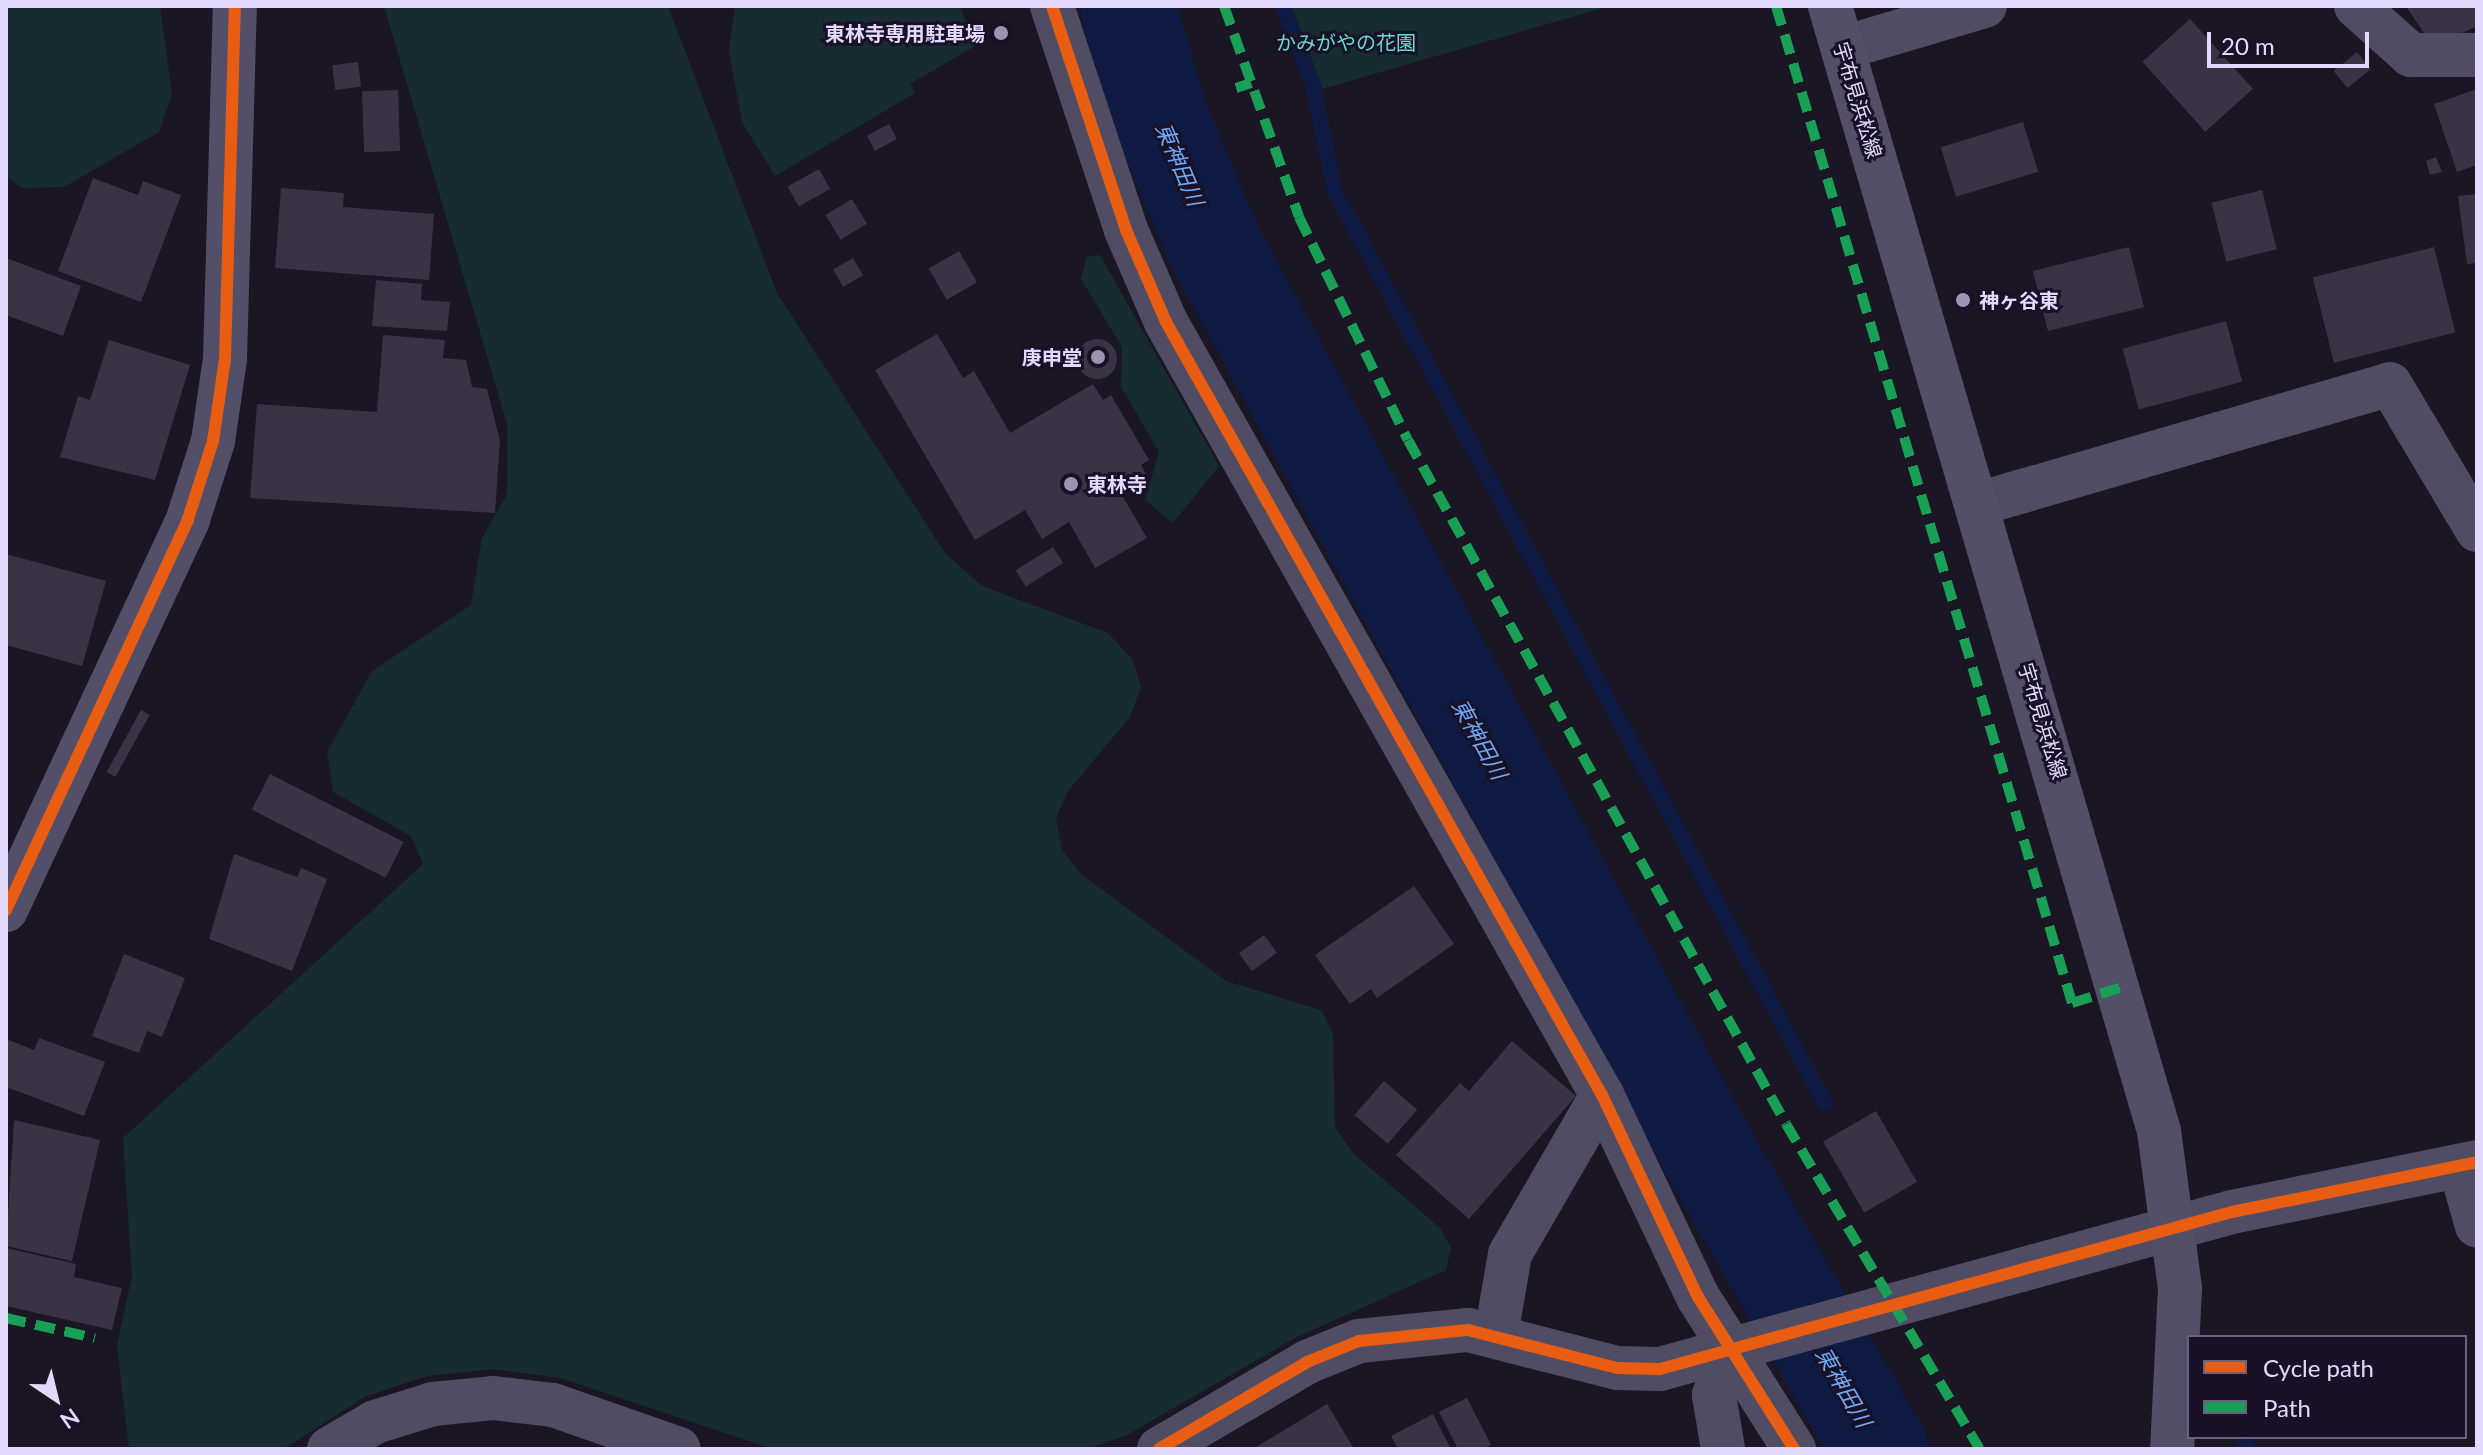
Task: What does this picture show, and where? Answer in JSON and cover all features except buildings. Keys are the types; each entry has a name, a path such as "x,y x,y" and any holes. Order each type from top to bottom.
{"main road":[{"path":"6,910 188,519 213,441 225,359 235,6"},
{"name":"宇布見浜松線","path":"1830,6 2135,1029 2175,1230 2180,1346 2172,1449"}],"street":[{"path":"1052,6 1126,230 1166,322 1602,1095 1698,1297 1740,1348 1794,1449"},
{"path":"1843,48 1985,6"},
{"path":"2356,6 2411,55 2477,55"},
{"path":"1978,504 2390,384 2477,530"},
{"path":"1496,1335 1510,1254 1602,1095"},
{"path":"1159,1449 1307,1362 1359,1341 1413,1331 1496,1335 1617,1368 1660,1369 1877,1306 2175,1230 2469,1164 2477,1226"},
{"path":"1723,1449 1714,1395 1740,1348"},
{"path":"329,1449 375,1422 433,1404 493,1398 553,1405 679,1449"}],"green space":[{"path":"6,6 160,6 172,94 159,132 64,187 22,188 6,176"},
{"path":"384,6 668,6 777,293 945,553 982,586 1108,633 1133,660 1141,687 1130,717 1068,791 1056,818 1062,850 1082,875 1226,981 1321,1010 1333,1033 1335,1127 1353,1153 1440,1228 1451,1248 1446,1270 1295,1338 1129,1434 1089,1449 773,1449 560,1378 494,1369 427,1376 364,1397 284,1449 129,1449 117,1345 132,1275 123,1138 423,864 411,836 333,792 327,752 372,671 471,605 482,538 507,494 507,424"},
{"path":"735,6 959,6 977,45 910,84 915,93 775,176 742,122 729,51"},
{"name":"かみがやの花園","path":"1292,6 1610,6 1322,89"},
{"path":"1100,255 1219,466 1173,523 1145,500 1159,452 1121,387 1122,347 1081,279 1087,256"}],"waterway":[{"name":"東神田川","path":"1128,6 1161,120 1217,251 1715,1164 1880,1449"},
{"path":"1283,6 1313,85 1335,192 1825,1103"},
{"path":"2244,1439 2247,1449"}],"marked path":[{"path":"1224,6 1299,217 1408,440 1786,1124 1980,1449"},
{"path":"1776,6 2072,1003 2122,987"},
{"path":"1236,88 1251,83"},
{"path":"6,1318 95,1338"}],"cycle path":[{"path":"6,910 188,519 213,441 225,359 235,6"},
{"path":"1052,6 1126,230 1166,322 1602,1095 1698,1297 1794,1449"},
{"path":"1159,1449 1307,1362 1359,1341 1468,1330 1617,1368 1660,1369 2232,1212 2477,1162"}],"place":[{"name":"東林寺専用駐車場","path":"1001,33"},
{"name":"神ヶ谷東","path":"1963,300"},
{"name":"庚申堂","path":"1098,357"},
{"name":"東林寺","path":"1071,484"}]}
